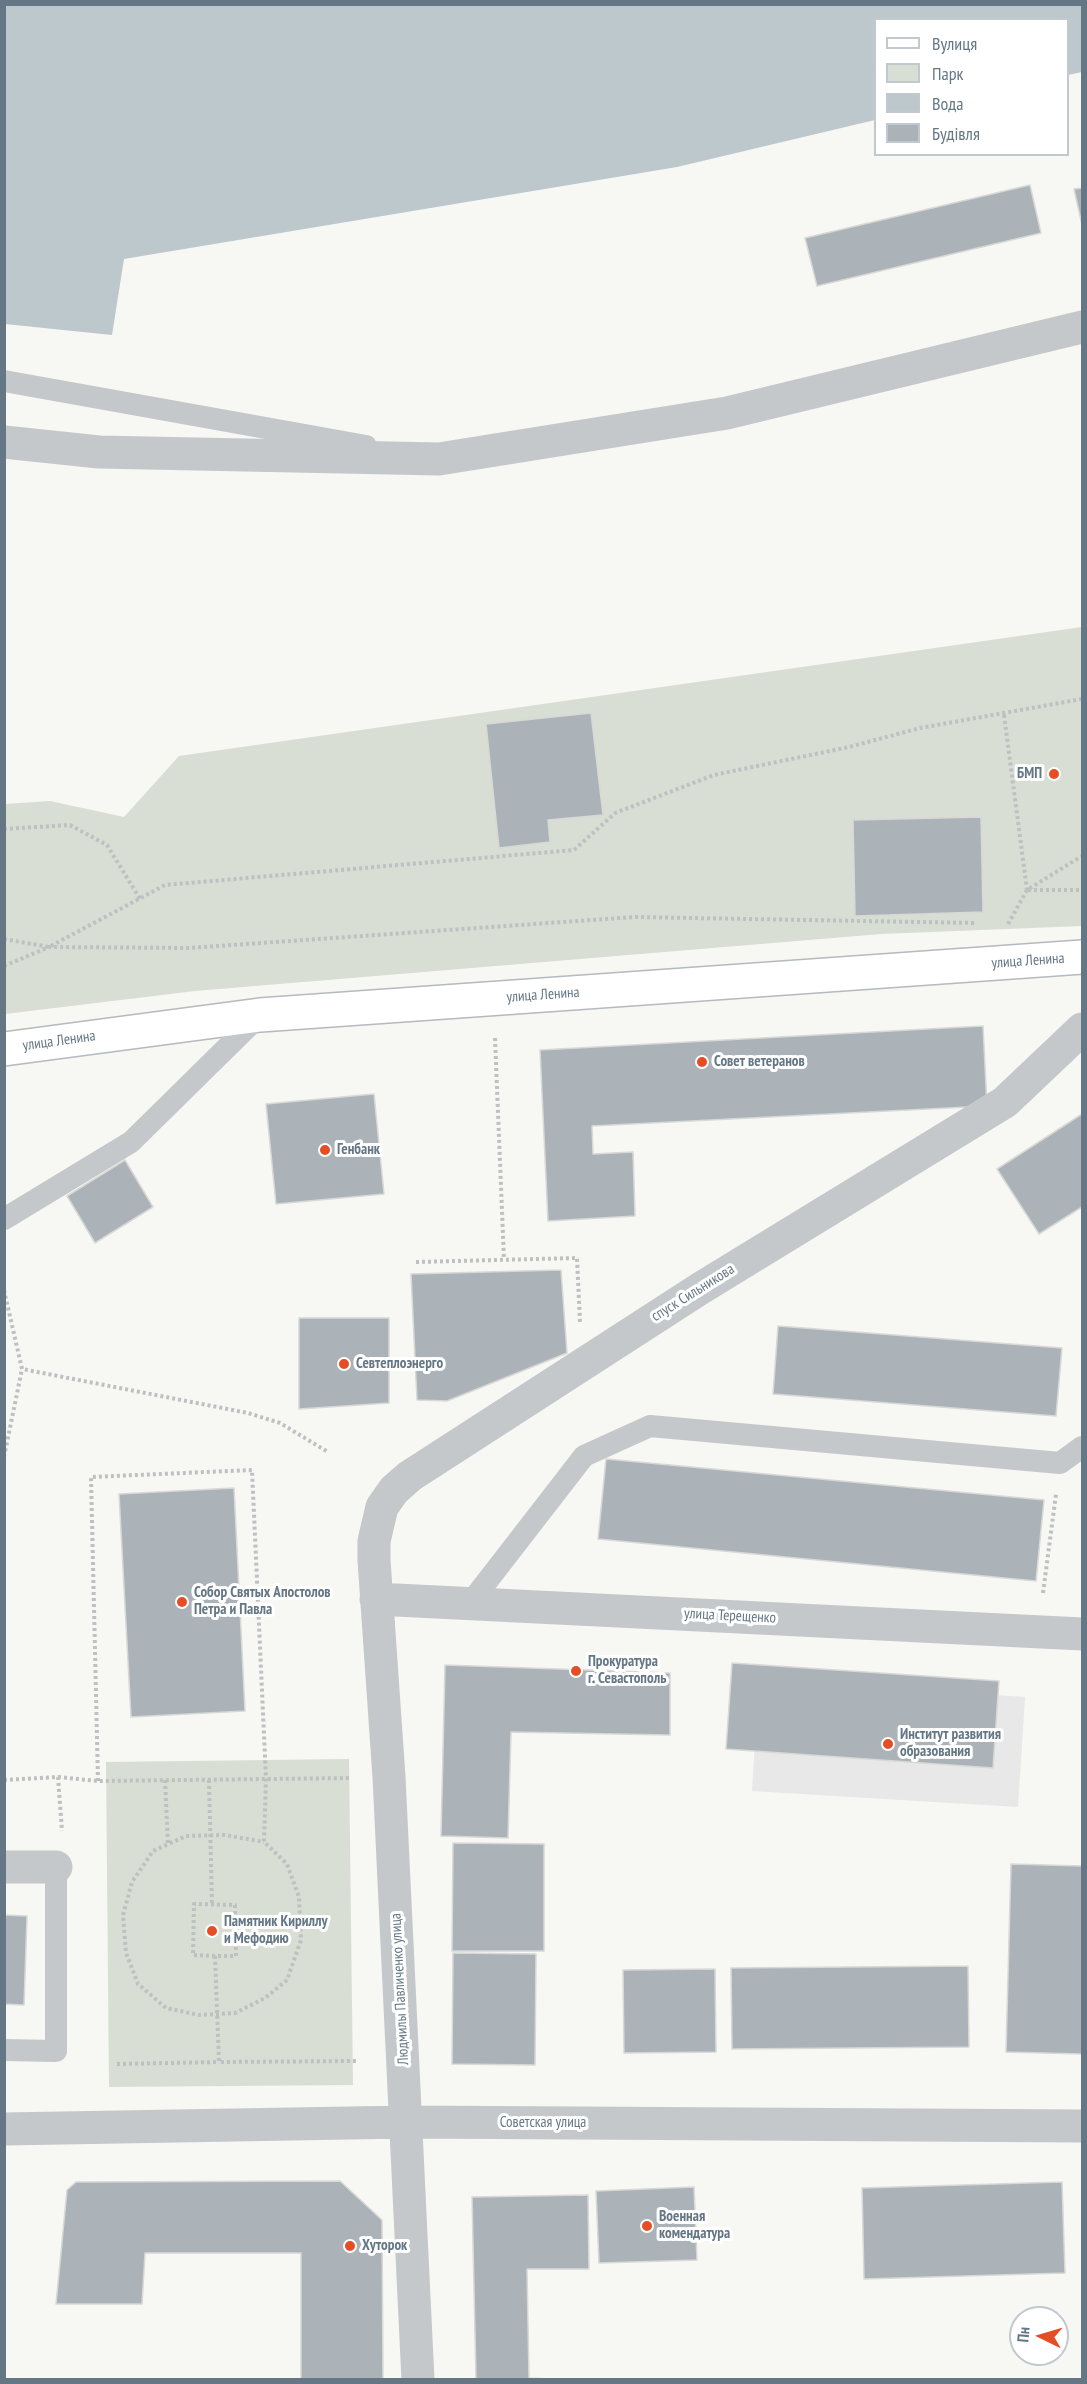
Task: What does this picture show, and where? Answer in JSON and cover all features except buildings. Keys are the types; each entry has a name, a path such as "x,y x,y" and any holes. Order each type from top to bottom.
{"main road":[{"name":"улица Ленина","path":"4,1049 260,1015 1083,957"}],"street":[{"path":"4,442 99,452 440,459 727,413 1083,327"},
{"name":"спуск Сильникова","path":"376,1599 374,1541 378,1518 394,1490 420,1470 701,1288 1005,1102 1083,1029"},
{"name":"улица Терещенко","path":"376,1599 1083,1634"},
{"name":"Людмилы Павличенко улица","path":"376,1599 389,1777 418,2379"},
{"path":"4,1867 59,1851"},
{"name":"Советская улица","path":"4,2129 407,2122 1083,2126"}],"lane":[{"path":"4,381 440,459"},
{"path":"4,1219 131,1142 260,1015"},
{"path":"471,1602 584,1456 650,1426 1060,1463 1083,1447"},
{"path":"4,2050 56,2051 59,1851"}],"path":[{"path":"4,966 49,947 165,885 574,850 615,813 714,775 849,747 920,728 1004,715 1083,699"},
{"path":"1004,715 1027,891"},
{"path":"4,830 70,825 107,845 140,899"},
{"path":"996,924 1008,924 1027,891 1083,856"},
{"path":"1027,891 1083,890"},
{"path":"4,939 49,947 189,948 635,917 985,924"},
{"path":"495,1038 504,1260"},
{"path":"416,1262 577,1258 582,1365"},
{"path":"4,1290 22,1370 4,1457"},
{"path":"22,1370 248,1413 279,1423 328,1452"},
{"path":"1038,1632 1060,1463"},
{"path":"98,1781 91,1477 252,1470 266,1779 264,1842"},
{"path":"4,1780 58,1777 98,1781 389,1777"},
{"path":"58,1777 59,1851"},
{"path":"165,1780 168,1845"},
{"path":"209,1780 212,1905"},
{"path":"225,1835 264,1842 287,1864 299,1897 301,1941 287,1980 265,1998 235,2013 199,2015 166,2008 138,1984 126,1953 123,1915 132,1882 153,1851 186,1836 211,1836 225,1835"},
{"path":"194,1904 235,1905 236,1956 215,1956 194,1955 194,1904"},
{"path":"215,1956 219,2062"},
{"path":"117,2064 358,2061"}],"shaded area":[{"name":"Институт развития образования","path":"759,1680 1025,1697 1018,1807 752,1791"}],"green space":[{"path":"1082,627 1082,926 881,934 195,991 5,1014 5,804 50,801 124,817 179,756"},
{"path":"349,1759 353,2085 109,2087 106,1762"}],"water":[{"path":"5,4 1082,5 1082,72 1069,75 1069,18 874,18 874,120 677,167 124,259 112,335 5,324"}],"place":[{"name":"БМП","path":"1054,774"},
{"name":"Совет ветеранов","path":"702,1062"},
{"name":"Генбанк","path":"325,1150"},
{"name":"Севтеплоэнерго","path":"344,1364"},
{"name":"Собор Святых Апостолов Петра и Павла","path":"182,1602"},
{"name":"Прокуратура г. Севастополь","path":"576,1671"},
{"name":"Институт развития образования","path":"888,1744"},
{"name":"Памятник Кириллу и Мефодию","path":"212,1931"},
{"name":"Военная комендатура","path":"647,2226"},
{"name":"Хуторок","path":"350,2246"}]}
